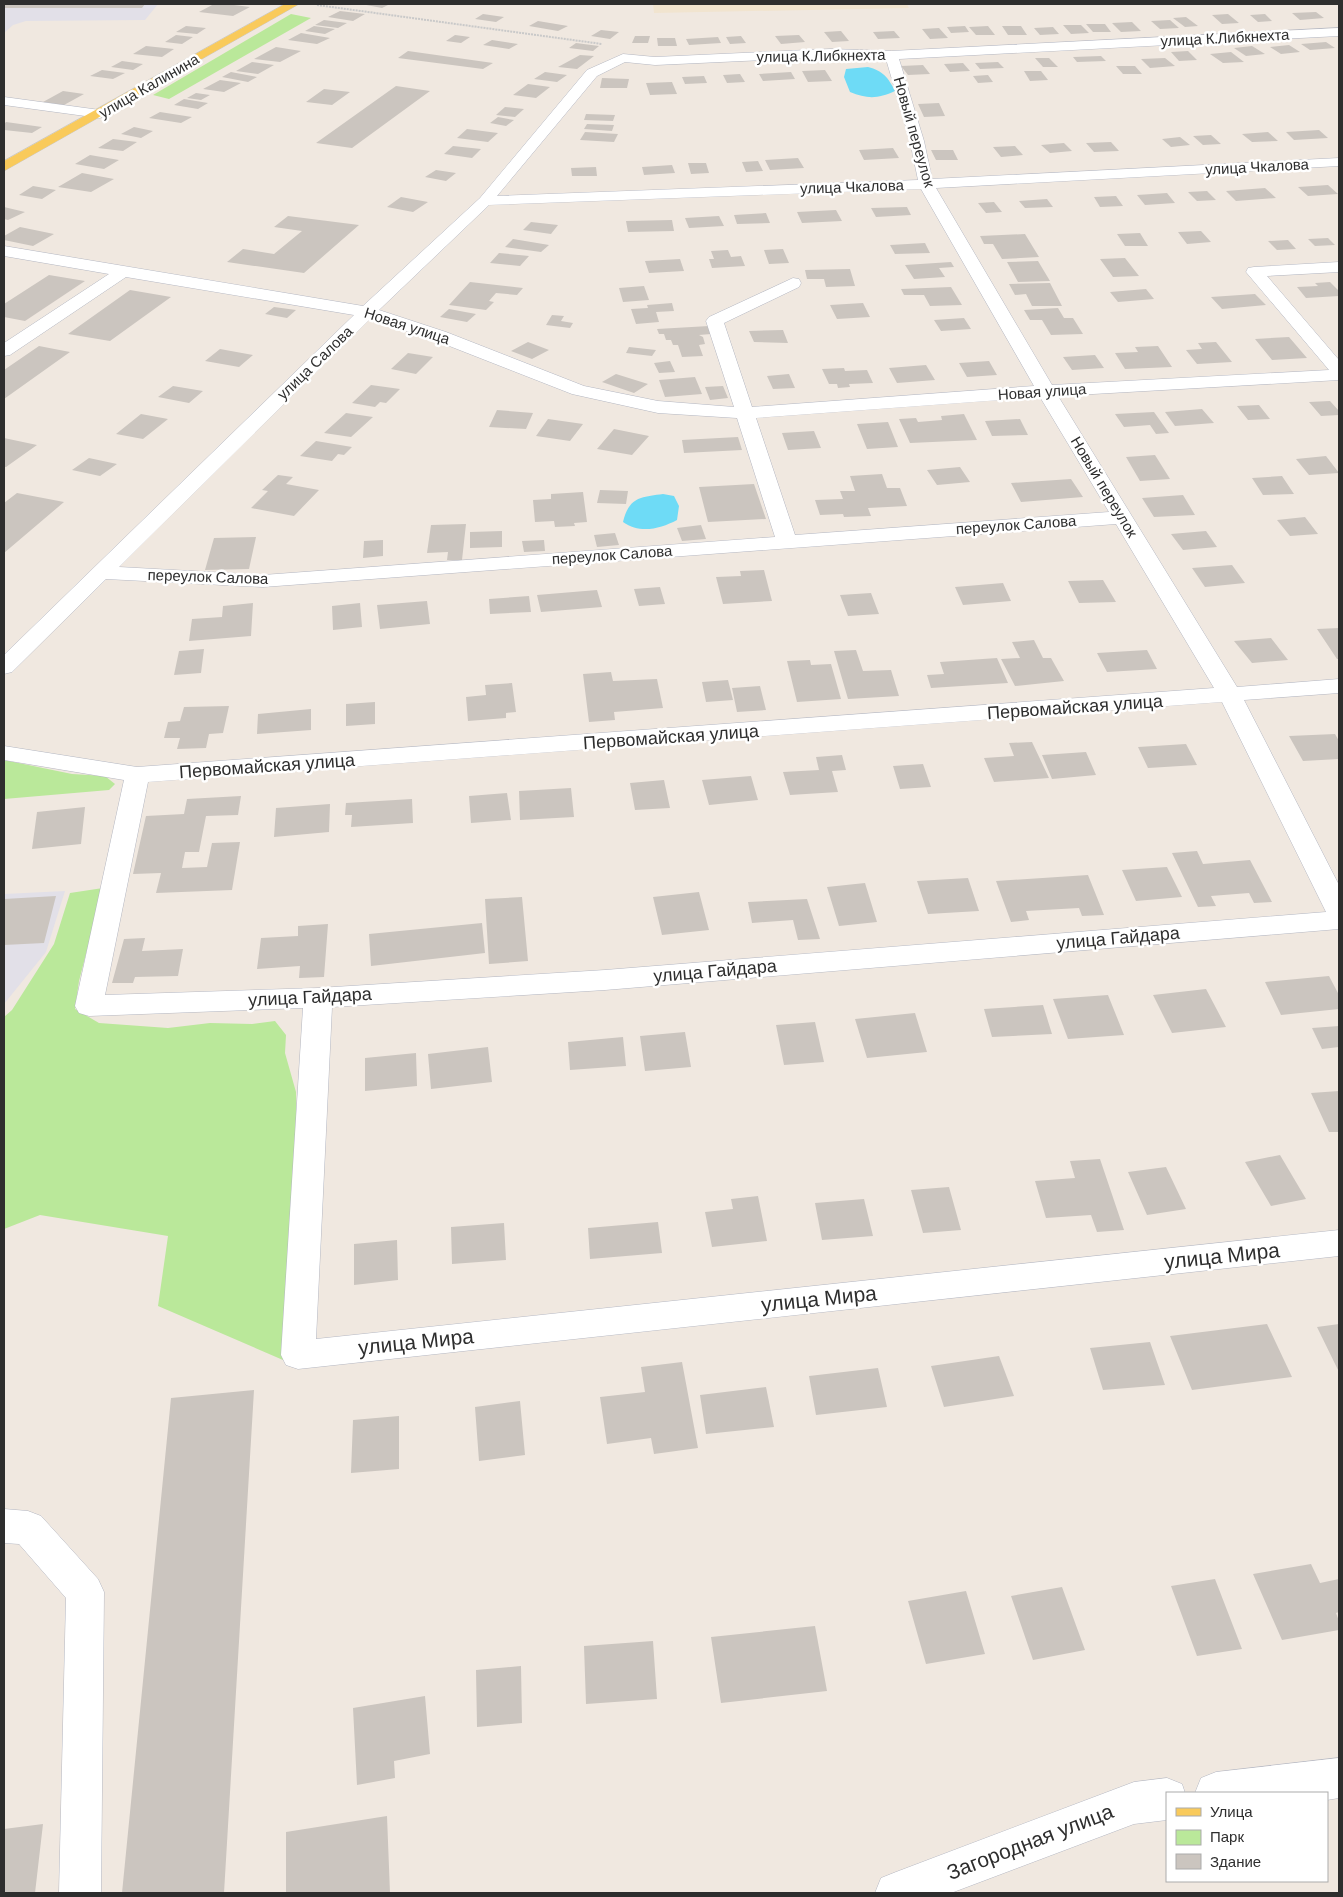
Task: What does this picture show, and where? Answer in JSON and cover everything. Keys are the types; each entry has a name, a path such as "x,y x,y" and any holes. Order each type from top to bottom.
{"main road":[{"name":"улица Калинина","path":"4,167 293,4"}],"street":[{"name":"улица К.Либкнехта","path":"622,58 654,61 830,53 892,55 1339,32"},
{"name":"Новый переулок","path":"892,55 917,141 926,184 1046,391 1230,695 1339,911"},
{"name":"улица Салова","path":"4,667 367,312 485,201 592,73 622,58"},
{"path":"4,101 100,114"},
{"name":"улица Чкалова","path":"485,201 926,184 1339,162"},
{"name":"Новая улица","path":"4,251 367,312 440,336 579,390 658,407 744,413 1046,391 1339,375"},
{"path":"1339,267 1254,272 1339,371"},
{"path":"4,351 122,272"},
{"path":"787,542 715,321 793,283"},
{"name":"переулок Салова","path":"101,572 263,581 1122,517"},
{"name":"Первомайская улица","path":"4,753 137,775 1339,686"},
{"name":"улица Гайдара","path":"137,775 89,1006 318,998 615,979 1339,920"},
{"name":"улица Мира","path":"318,998 298,1355 1339,1243"},
{"path":"4,1526 28,1528 85,1592 80,1893"},
{"path":"1224,1792 1339,1778"},
{"name":"Загородная улица","path":"896,1893 1134,1803 1166,1799"}],"path":[{"path":"317,5 604,44 626,52 622,58"}],"shaded area":[{"path":"4,4 158,4 145,20 26,21 13,25 4,33"},
{"path":"653,4 907,4 909,8 654,13"},
{"path":"65,891 46,952 4,1004 4,894"}],"green space":[{"path":"291,14 311,18 169,99 153,95"},
{"path":"4,760 72,774 105,776 115,784 109,790 4,799"},
{"path":"103,888 79,981 75,1009 99,1023 168,1028 210,1023 252,1024 275,1021 286,1035 285,1053 296,1092 297,1147 289,1299 283,1360 158,1306 168,1236 40,1215 4,1229 4,1017 12,1010 54,944 70,893"}],"water":[{"path":"868,67 878,70 884,75 895,91 883,96 872,97 850,92 844,77 846,69"},
{"path":"663,494 674,496 679,506 677,520 664,526 650,529 636,528 623,522 632,503 648,496"}],"building":[{"path":"5,4 145,4 142,8 4,8"},
{"path":"214,4 250,7 233,16 199,12"},
{"path":"361,4 390,4 382,8"},
{"path":"340,11 365,14 353,21 328,17"},
{"path":"1316,12 1324,18 1300,20 1292,13"},
{"path":"483,14 504,17 496,22 475,19"},
{"path":"1228,14 1239,23 1222,24 1212,15"},
{"path":"1265,14 1272,21 1258,22 1250,15"},
{"path":"1186,17 1198,26 1185,27 1173,18"},
{"path":"324,20 347,23 338,28 315,25"},
{"path":"1170,20 1179,28 1160,29 1151,21"},
{"path":"538,21 568,26 558,31 529,26"},
{"path":"1132,22 1141,31 1121,32 1112,23"},
{"path":"1086,24 1105,24 1111,32 1093,32"},
{"path":"1063,25 1081,25 1089,33 1071,34"},
{"path":"186,26 206,28 197,34 176,32"},
{"path":"314,26 335,29 325,34 305,31"},
{"path":"965,26 969,32 951,33 947,27"},
{"path":"988,26 995,35 976,35 969,27"},
{"path":"1002,26 1021,26 1027,35 1008,35"},
{"path":"1053,27 1059,34 1040,35 1034,28"},
{"path":"939,28 948,38 930,39 922,29"},
{"path":"601,30 619,32 610,39 591,36"},
{"path":"841,31 849,41 832,42 824,32"},
{"path":"894,31 900,38 878,39 873,32"},
{"path":"301,33 330,38 317,44 288,40"},
{"path":"176,35 193,37 182,44 165,42"},
{"path":"455,35 470,37 461,43 446,41"},
{"path":"799,35 805,42 781,44 775,36"},
{"path":"635,36 650,36 648,43 632,43"},
{"path":"741,36 746,43 730,44 726,37"},
{"path":"718,37 721,43 689,45 686,39"},
{"path":"657,38 675,38 677,46 658,46"},
{"path":"492,40 518,44 509,49 483,45"},
{"path":"1326,42 1335,48 1310,50 1301,44"},
{"path":"576,43 599,46 593,51 569,48"},
{"path":"1289,45 1300,52 1281,54 1270,47"},
{"path":"146,46 174,49 162,57 133,54"},
{"path":"1252,46 1265,54 1246,56 1234,48"},
{"path":"276,47 301,51 280,62 254,59"},
{"path":"408,51 493,63 483,69 398,58"},
{"path":"1188,51 1197,60 1179,61 1171,52"},
{"path":"1231,52 1244,62 1223,63 1210,54"},
{"path":"580,55 594,56 577,69 558,67"},
{"path":"1101,56 1106,61 1077,62 1073,57"},
{"path":"1035,58 1049,58 1058,67 1043,67"},
{"path":"1165,58 1175,66 1150,68 1141,59"},
{"path":"122,61 143,64 133,70 111,67"},
{"path":"252,62 274,65 258,74 236,71"},
{"path":"998,62 1004,68 980,69 975,63"},
{"path":"963,63 970,71 950,72 944,64"},
{"path":"923,65 930,74 908,75 901,66"},
{"path":"1116,66 1135,66 1142,74 1123,74"},
{"path":"102,70 125,73 113,79 90,76"},
{"path":"825,70 832,81 808,82 802,71"},
{"path":"1024,71 1041,71 1048,80 1030,81"},
{"path":"231,72 257,77 248,82 222,77"},
{"path":"545,72 567,75 557,82 534,79"},
{"path":"791,72 795,79 763,81 759,74"},
{"path":"740,74 745,82 727,83 723,75"},
{"path":"988,75 993,82 978,83 973,76"},
{"path":"704,76 707,83 685,84 682,77"},
{"path":"602,78 629,79 627,88 600,88"},
{"path":"220,80 241,83 224,92 203,89"},
{"path":"672,82 677,94 650,95 646,83"},
{"path":"528,84 550,87 536,98 513,95"},
{"path":"396,86 430,91 352,148 316,143"},
{"path":"324,89 350,92 332,105 306,102"},
{"path":"63,91 84,94 64,105 43,102"},
{"path":"196,93 210,95 201,100 187,98"},
{"path":"184,99 208,103 198,109 174,105"},
{"path":"939,103 945,116 924,117 918,104"},
{"path":"505,107 524,109 515,117 496,115"},
{"path":"160,112 192,117 181,123 149,118"},
{"path":"586,114 615,115 613,121 584,120"},
{"path":"498,117 514,120 506,126 490,123"},
{"path":"6,122 42,127 32,133 4,130"},
{"path":"587,124 614,125 612,131 584,129"},
{"path":"134,127 153,131 141,138 121,134"},
{"path":"467,129 498,133 488,142 457,138"},
{"path":"1319,130 1328,138 1294,140 1286,132"},
{"path":"585,132 618,134 614,142 580,140"},
{"path":"1268,132 1278,141 1252,142 1242,134"},
{"path":"1211,135 1221,144 1203,145 1193,136"},
{"path":"1180,137 1190,145 1171,147 1162,139"},
{"path":"113,139 137,142 123,151 98,148"},
{"path":"1111,142 1119,151 1094,152 1086,143"},
{"path":"1064,143 1072,151 1050,153 1041,145"},
{"path":"453,146 481,149 472,158 444,154"},
{"path":"1015,146 1023,155 1001,157 993,147"},
{"path":"893,148 899,158 864,160 859,150"},
{"path":"931,150 953,150 958,160 936,160"},
{"path":"90,155 119,160 104,169 75,164"},
{"path":"798,158 804,168 770,170 765,160"},
{"path":"758,161 763,171 746,172 742,162"},
{"path":"688,163 706,163 709,173 691,174"},
{"path":"672,165 675,173 644,175 642,167"},
{"path":"596,167 597,176 572,176 571,168"},
{"path":"436,170 456,173 446,181 425,177"},
{"path":"82,173 114,179 91,192 58,187"},
{"path":"1328,185 1338,194 1308,196 1298,187"},
{"path":"33,186 56,190 42,199 19,195"},
{"path":"1265,188 1276,198 1236,201 1226,191"},
{"path":"1207,191 1216,200 1197,201 1188,192"},
{"path":"1167,193 1175,203 1145,205 1137,195"},
{"path":"1116,196 1123,206 1100,207 1094,197"},
{"path":"401,197 428,202 413,212 387,207"},
{"path":"1047,199 1053,207 1025,208 1019,201"},
{"path":"994,202 1002,212 986,213 978,203"},
{"path":"4,207 25,212 8,220 4,219"},
{"path":"907,207 911,215 876,217 871,208"},
{"path":"836,210 842,221 802,223 797,212"},
{"path":"766,213 770,223 737,224 734,215"},
{"path":"288,216 359,225 304,273 227,262 243,249 274,254 302,231 274,227"},
{"path":"719,216 724,226 689,228 685,218"},
{"path":"672,220 674,231 628,232 626,221"},
{"path":"531,222 558,225 551,234 523,230"},
{"path":"20,227 54,234 33,246 4,240 4,236"},
{"path":"1201,231 1211,242 1187,244 1178,232"},
{"path":"1140,233 1148,246 1125,246 1117,234"},
{"path":"1025,234 1039,257 1002,259 993,244 984,244 980,236"},
{"path":"1328,238 1335,245 1315,246 1308,239"},
{"path":"513,239 549,245 541,252 505,247"},
{"path":"1288,240 1296,249 1277,250 1268,241"},
{"path":"925,243 930,253 895,254 890,245"},
{"path":"783,249 789,263 769,264 764,250"},
{"path":"728,250 731,257 741,256 745,266 712,268 709,259 714,259 711,251"},
{"path":"499,253 529,256 520,266 490,263"},
{"path":"1125,258 1139,276 1113,277 1100,259"},
{"path":"680,259 684,271 649,273 645,261"},
{"path":"1038,261 1050,281 1018,282 1007,262"},
{"path":"951,262 954,267 939,268 945,277 914,279 905,265"},
{"path":"850,269 855,286 826,287 824,279 807,279 805,270"},
{"path":"49,275 85,281 25,321 4,317 4,304"},
{"path":"470,282 523,288 517,295 496,293 489,301 494,302 486,310 449,305"},
{"path":"1330,282 1339,291 1339,296 1306,298 1297,287 1318,286 1315,283"},
{"path":"1050,283 1062,306 1032,306 1026,294 1015,295 1009,284"},
{"path":"644,286 649,300 623,302 619,288"},
{"path":"951,287 962,305 930,306 924,295 904,295 901,289"},
{"path":"1146,289 1154,299 1118,302 1110,292"},
{"path":"130,290 171,297 110,341 68,334"},
{"path":"1255,294 1266,305 1222,309 1211,297"},
{"path":"672,303 674,311 656,312 659,322 636,324 631,309 648,308 647,305"},
{"path":"863,303 870,317 837,319 830,305"},
{"path":"274,307 296,310 287,318 265,314"},
{"path":"1058,308 1064,318 1073,318 1083,334 1051,335 1042,320 1030,320 1024,310"},
{"path":"449,309 476,314 467,322 440,317"},
{"path":"552,315 564,316 561,321 573,323 570,328 546,325"},
{"path":"964,318 971,329 941,331 934,320"},
{"path":"709,326 711,334 699,335 703,337 705,344 699,345 703,356 682,357 678,345 673,345 671,340 666,340 664,334 659,334 657,329"},
{"path":"783,330 788,343 754,342 749,331"},
{"path":"1289,337 1307,358 1272,360 1255,339"},
{"path":"528,342 549,350 532,359 511,351"},
{"path":"1216,342 1232,362 1197,364 1186,350 1202,349 1198,343"},
{"path":"39,346 70,352 4,399 4,370"},
{"path":"1158,346 1172,367 1125,369 1115,353 1138,352 1135,347"},
{"path":"629,347 656,350 652,356 626,353"},
{"path":"220,349 253,355 239,367 205,361"},
{"path":"408,353 433,357 416,374 391,369"},
{"path":"1095,355 1104,368 1072,370 1063,357"},
{"path":"670,361 675,372 659,373 654,363"},
{"path":"989,361 997,375 967,377 959,363"},
{"path":"926,365 935,380 897,383 889,368"},
{"path":"844,368 845,371 867,370 873,383 849,384 850,387 838,388 837,384 829,384 822,369"},
{"path":"616,374 648,384 634,393 602,382"},
{"path":"789,374 795,388 773,389 767,376"},
{"path":"695,377 702,394 665,397 659,380"},
{"path":"371,385 400,389 386,403 380,402 375,407 352,403"},
{"path":"173,386 203,391 189,403 158,397"},
{"path":"723,386 728,398 710,400 705,387"},
{"path":"1330,401 1339,411 1339,415 1321,416 1309,402"},
{"path":"1259,405 1270,419 1248,420 1237,406"},
{"path":"1202,409 1214,423 1175,426 1165,412"},
{"path":"497,410 533,413 526,429 489,427"},
{"path":"1154,412 1169,433 1156,434 1150,425 1124,427 1115,414"},
{"path":"346,413 373,417 351,437 324,433"},
{"path":"141,414 168,419 143,439 116,434"},
{"path":"964,414 977,440 910,443 899,419 916,418 918,422 942,420 941,416"},
{"path":"548,419 583,424 570,441 536,436"},
{"path":"1020,419 1028,435 992,436 985,421"},
{"path":"888,422 898,447 867,449 857,424"},
{"path":"614,429 649,436 632,455 597,449"},
{"path":"814,431 821,448 788,450 782,433"},
{"path":"738,437 742,450 684,453 682,440"},
{"path":"4,438 37,445 4,467"},
{"path":"316,441 352,447 344,455 338,454 332,461 300,456"},
{"path":"1155,455 1170,479 1140,481 1126,457"},
{"path":"1326,456 1339,473 1309,475 1296,459"},
{"path":"89,458 117,464 100,476 72,470"},
{"path":"960,467 970,482 937,485 927,470"},
{"path":"882,474 887,488 900,488 907,506 868,508 871,516 844,517 843,514 820,515 815,500 843,499 840,491 855,491 850,476"},
{"path":"278,475 293,477 286,484 319,490 294,516 251,508 268,491 262,490"},
{"path":"1282,476 1294,494 1263,495 1252,478"},
{"path":"1071,479 1083,497 1021,502 1011,483"},
{"path":"754,484 766,519 708,522 699,487"},
{"path":"600,490 628,491 626,504 597,503"},
{"path":"583,492 587,522 574,523 575,526 555,527 554,521 535,522 533,500 551,499 551,494"},
{"path":"17,493 64,502 4,553 4,503"},
{"path":"1183,495 1195,515 1154,517 1142,498"},
{"path":"1305,517 1318,534 1290,536 1277,520"},
{"path":"466,524 462,560 447,560 448,552 427,553 431,525"},
{"path":"701,525 706,539 682,541 677,528"},
{"path":"502,531 502,547 470,548 470,532"},
{"path":"1206,531 1217,547 1183,550 1171,534"},
{"path":"615,533 619,545 597,547 594,535"},
{"path":"256,537 249,569 205,570 214,538"},
{"path":"383,540 383,556 363,558 364,541"},
{"path":"544,540 545,551 524,552 522,541"},
{"path":"1232,565 1245,583 1205,587 1192,568"},
{"path":"764,570 772,601 723,604 716,577 741,576 740,571"},
{"path":"1103,580 1116,602 1079,603 1068,581"},
{"path":"1003,583 1011,601 963,605 955,587"},
{"path":"660,587 665,604 639,606 634,589"},
{"path":"597,590 602,607 541,612 537,595"},
{"path":"871,593 879,614 848,616 840,595"},
{"path":"529,596 531,612 490,614 489,599"},
{"path":"427,601 430,624 380,629 377,605"},
{"path":"253,603 251,636 189,641 192,619 222,617 223,606"},
{"path":"360,603 362,627 333,630 332,606"},
{"path":"1339,628 1339,659 1337,659 1317,629"},
{"path":"1271,638 1288,660 1252,663 1234,641"},
{"path":"1034,640 1043,658 1051,658 1064,681 1015,686 1001,659 1020,658 1012,642"},
{"path":"204,649 201,673 174,675 179,651"},
{"path":"856,650 863,671 891,670 899,696 848,699 834,651"},
{"path":"1147,650 1157,669 1107,672 1097,653"},
{"path":"997,658 1008,683 931,688 927,675 944,674 940,662"},
{"path":"810,660 811,665 831,664 841,699 797,702 787,661"},
{"path":"611,672 613,681 657,679 663,708 614,712 615,720 589,722 583,674"},
{"path":"728,680 733,700 706,702 702,682"},
{"path":"512,683 516,712 506,713 506,718 468,721 466,697 486,695 485,685"},
{"path":"760,686 766,710 737,712 732,688"},
{"path":"375,702 375,724 346,726 346,704"},
{"path":"229,706 223,733 209,734 206,748 177,749 180,738 164,738 168,722 180,721 184,707"},
{"path":"311,709 311,730 257,734 258,714"},
{"path":"1335,734 1339,741 1339,759 1303,761 1289,736"},
{"path":"1032,742 1049,778 994,782 984,758 1014,756 1009,743"},
{"path":"1186,744 1197,765 1148,768 1138,747"},
{"path":"1086,752 1096,775 1052,779 1042,755"},
{"path":"842,755 846,770 832,771 838,792 790,795 783,772 819,770 816,757"},
{"path":"923,764 931,787 900,789 893,766"},
{"path":"751,776 758,800 709,805 702,780"},
{"path":"664,780 670,808 635,810 630,783"},
{"path":"571,788 574,817 520,820 519,791"},
{"path":"507,793 511,820 471,823 469,796"},
{"path":"241,796 238,815 206,816 199,852 185,852 182,868 207,867 212,843 240,842 232,890 156,893 161,873 133,874 146,816 184,814 187,799"},
{"path":"412,799 413,823 351,827 352,815 345,815 346,803"},
{"path":"330,804 329,832 274,837 276,808"},
{"path":"85,807 81,844 32,849 37,812"},
{"path":"1197,851 1203,864 1250,860 1272,902 1254,903 1249,893 1211,896 1216,906 1198,907 1172,853"},
{"path":"1167,867 1182,897 1136,901 1122,870"},
{"path":"1088,875 1104,915 1082,916 1079,908 1026,911 1029,920 1011,922 996,881"},
{"path":"968,878 979,911 928,914 917,881"},
{"path":"865,883 877,922 839,926 827,887"},
{"path":"699,892 709,930 662,935 653,897"},
{"path":"56,896 44,943 4,945 4,899"},
{"path":"522,897 528,961 489,964 485,899"},
{"path":"807,899 820,939 798,940 793,920 752,923 748,902"},
{"path":"482,923 485,953 371,966 369,934"},
{"path":"328,924 324,977 299,978 300,966 257,969 261,938 298,936 298,926"},
{"path":"145,938 142,951 183,949 178,976 135,977 133,983 112,983 124,939"},
{"path":"1329,976 1339,995 1339,1009 1281,1015 1265,982"},
{"path":"1206,989 1226,1027 1172,1033 1153,995"},
{"path":"1108,995 1124,1035 1068,1039 1053,999"},
{"path":"1043,1005 1052,1034 992,1037 984,1009"},
{"path":"915,1013 927,1052 867,1058 855,1019"},
{"path":"815,1022 824,1062 784,1065 776,1025"},
{"path":"1339,1026 1339,1047 1322,1049 1312,1028"},
{"path":"685,1032 691,1067 645,1071 640,1036"},
{"path":"623,1037 626,1066 570,1070 568,1042"},
{"path":"488,1047 492,1082 431,1089 428,1054"},
{"path":"416,1053 417,1086 365,1091 365,1058"},
{"path":"1339,1091 1339,1132 1329,1132 1311,1093"},
{"path":"1280,1155 1306,1199 1271,1206 1245,1162"},
{"path":"1100,1159 1124,1230 1097,1232 1091,1215 1046,1218 1035,1181 1075,1178 1070,1161"},
{"path":"1166,1167 1186,1209 1147,1215 1128,1172"},
{"path":"949,1187 961,1230 923,1233 911,1190"},
{"path":"758,1196 767,1241 712,1247 705,1212 733,1209 731,1199"},
{"path":"864,1199 873,1236 822,1240 815,1203"},
{"path":"658,1222 662,1253 590,1259 588,1228"},
{"path":"504,1223 506,1260 452,1264 451,1227"},
{"path":"397,1240 398,1280 354,1285 354,1244"},
{"path":"1267,1324 1292,1377 1192,1390 1170,1336"},
{"path":"1339,1324 1339,1372 1317,1327"},
{"path":"1150,1342 1165,1385 1103,1390 1090,1348"},
{"path":"999,1356 1014,1396 944,1407 931,1366"},
{"path":"682,1362 698,1448 654,1454 651,1438 607,1444 600,1397 645,1392 641,1367"},
{"path":"878,1368 887,1407 816,1415 809,1376"},
{"path":"766,1387 774,1427 706,1434 700,1395"},
{"path":"254,1390 224,1893 122,1893 171,1398"},
{"path":"520,1401 525,1455 479,1461 475,1407"},
{"path":"399,1416 399,1469 351,1473 353,1420"},
{"path":"1311,1564 1320,1583 1339,1579 1339,1612 1336,1613 1339,1621 1339,1630 1282,1640 1253,1574"},
{"path":"1215,1579 1242,1649 1197,1656 1171,1586"},
{"path":"1062,1587 1085,1650 1033,1660 1011,1596"},
{"path":"966,1591 985,1654 926,1664 908,1601"},
{"path":"815,1626 827,1691 721,1703 711,1637"},
{"path":"653,1641 657,1699 586,1704 584,1646"},
{"path":"521,1666 522,1723 477,1727 476,1670"},
{"path":"425,1696 430,1754 394,1761 395,1778 357,1785 353,1708"},
{"path":"387,1816 390,1893 286,1893 286,1832"},
{"path":"43,1824 35,1893 4,1893 4,1829"}]}
